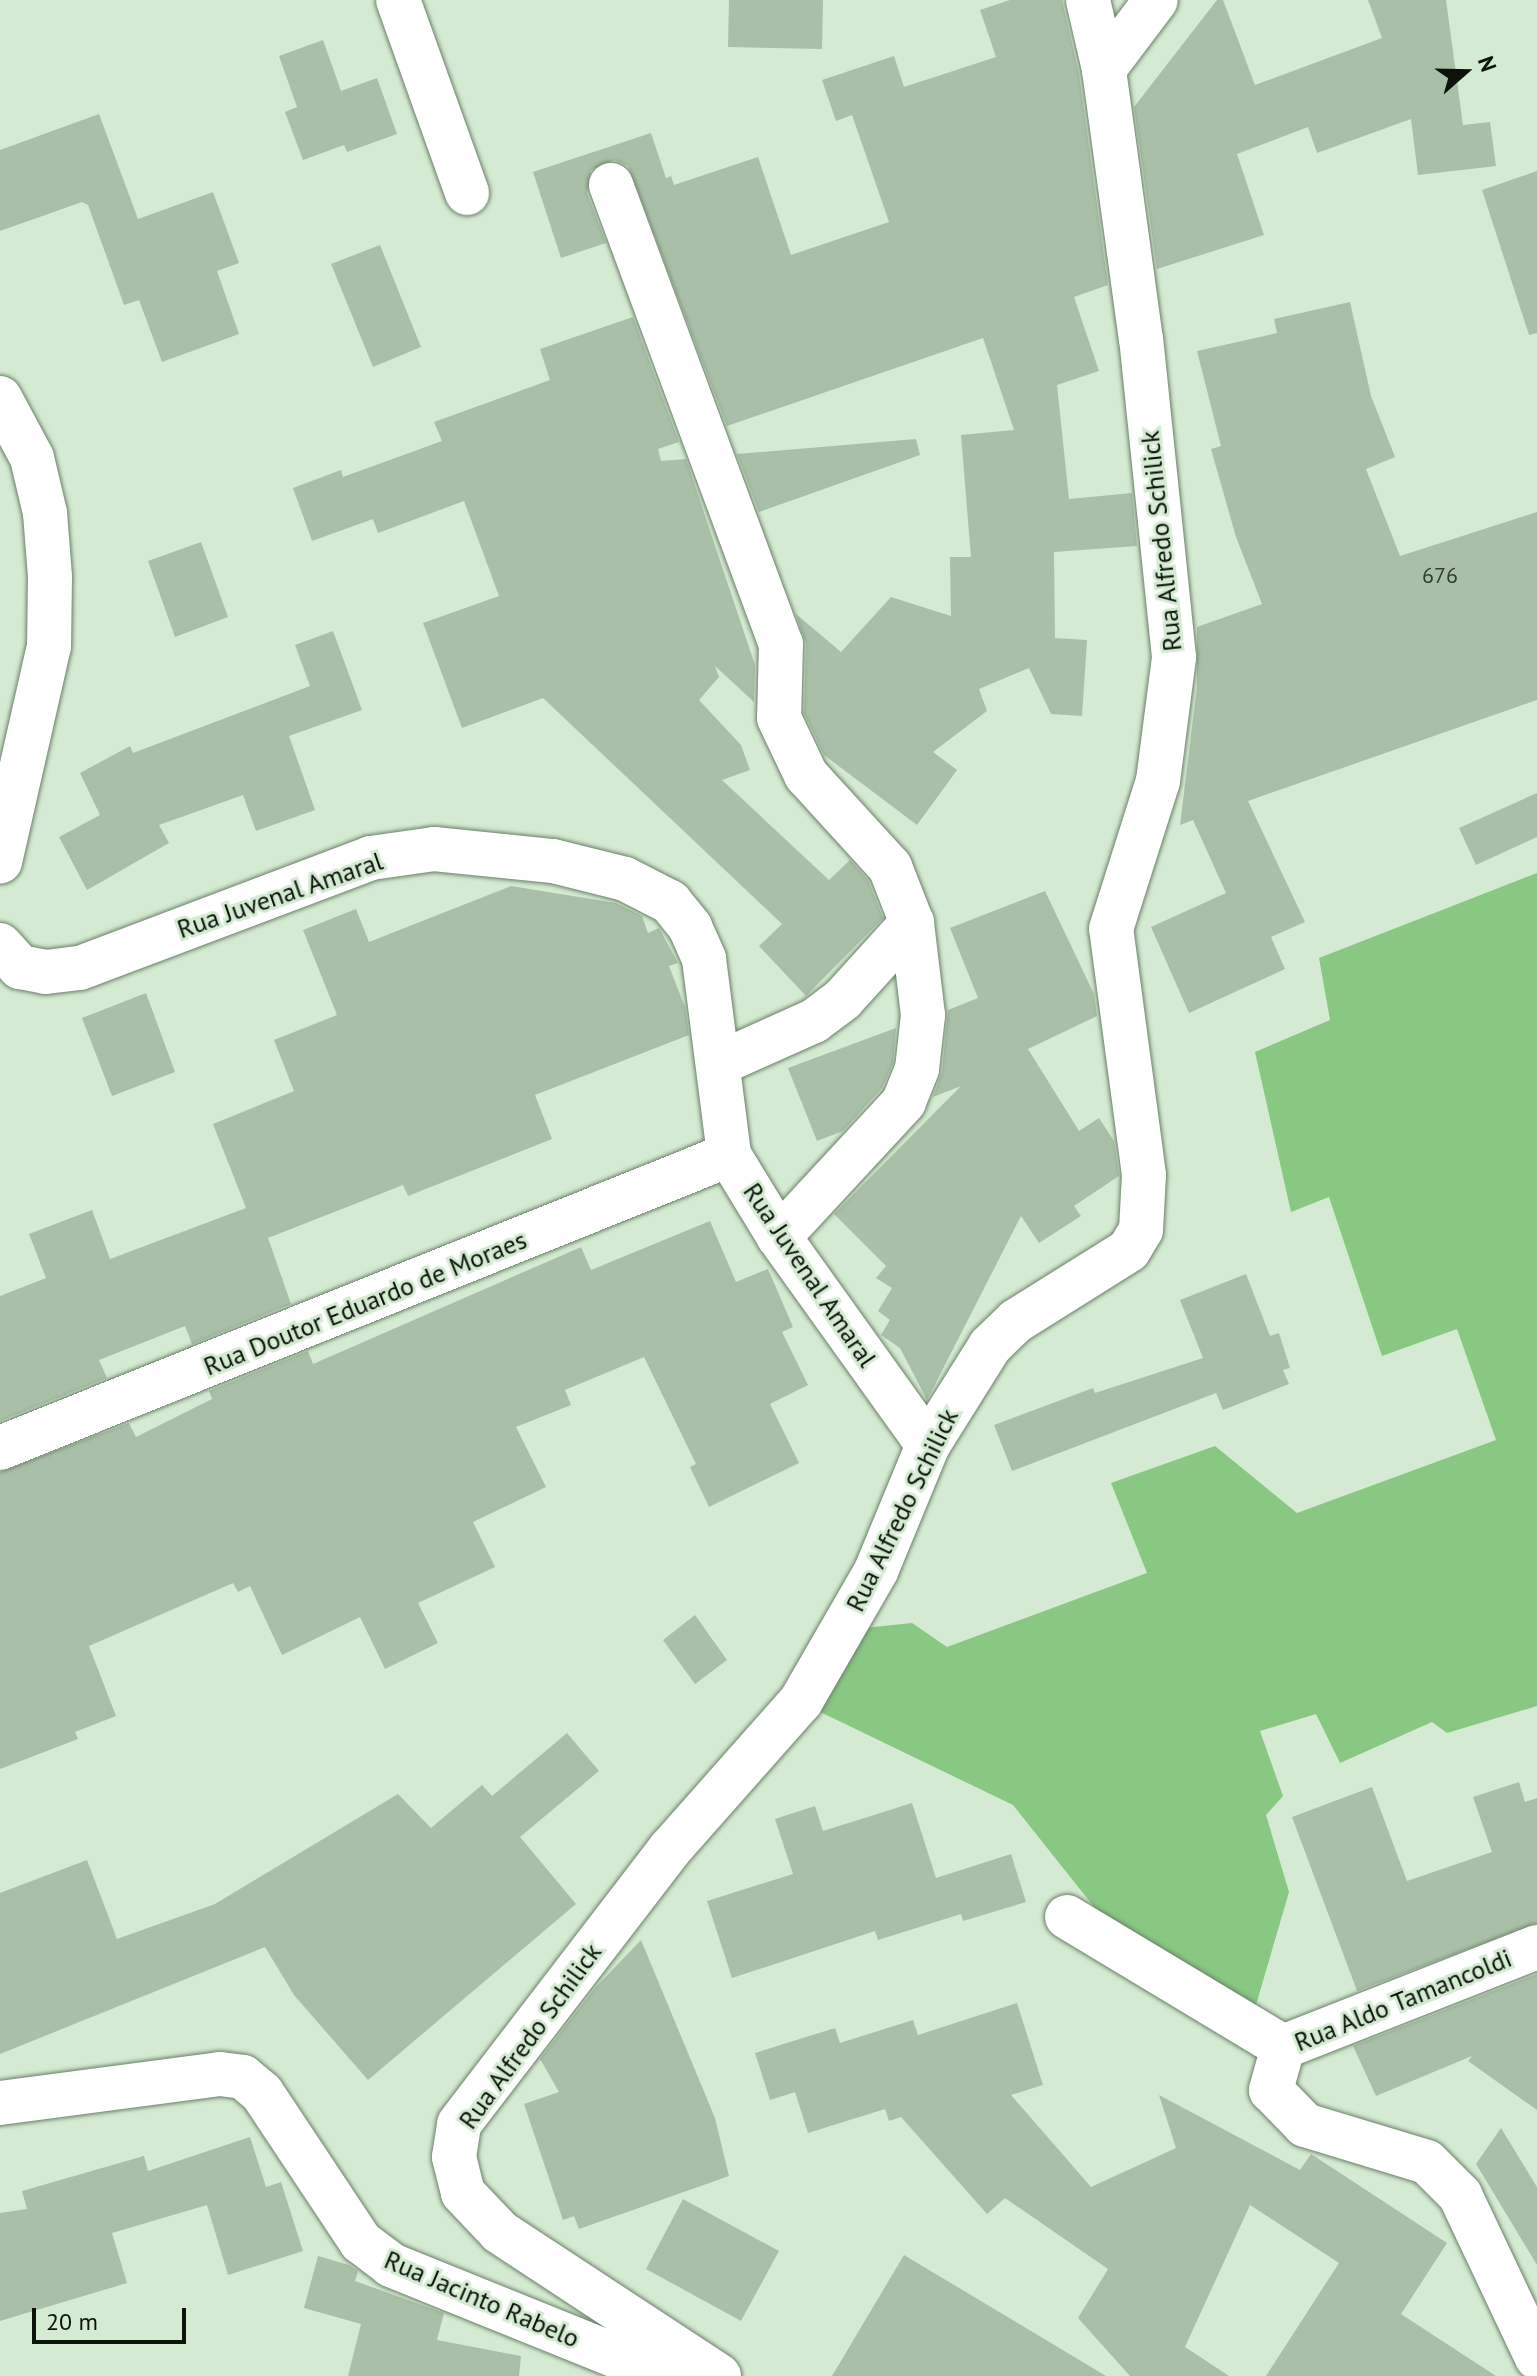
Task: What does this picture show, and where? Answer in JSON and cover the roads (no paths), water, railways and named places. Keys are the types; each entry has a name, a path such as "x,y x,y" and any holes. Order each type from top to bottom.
{"street":[{"path":"398,0 467,193"},
{"name":"Rua Alfredo Schilick","path":"719,2376 500,2232 463,2193 454,2157 459,2124 670,1849 801,1701 876,1571 928,1445 990,1346 1016,1321 1129,1250 1141,1230 1144,1175 1111,929 1158,781 1174,657 1104,69 1088,0"},
{"path":"1104,69 1156,0"},
{"path":"611,185 781,644 779,718 806,775 890,867 912,923 923,1015 917,1069 904,1102 779,1237"},
{"path":"0,398 32,458 45,513 50,577 49,646 0,862"},
{"name":"Rua Juvenal Amaral","path":"0,945 20,967 46,972 80,968 371,858 434,849 553,861 625,879 670,902 690,927 704,959 720,1063 729,1155 779,1237 928,1445"},
{"path":"720,1063 814,1021 859,983 912,923"},
{"name":"Rua Doutor Eduardo de Moraes","path":"0,1448 729,1155"},
{"path":"1067,1917 1283,2047"},
{"name":"Rua Aldo Tamancoldi","path":"1537,1947 1283,2047 1271,2090 1284,2108 1305,2125 1427,2162 1460,2195 1537,2358"},
{"name":"Rua Jacinto Rabelo","path":"0,2103 220,2074 243,2077 262,2093 361,2242 391,2265 666,2376"}]}
